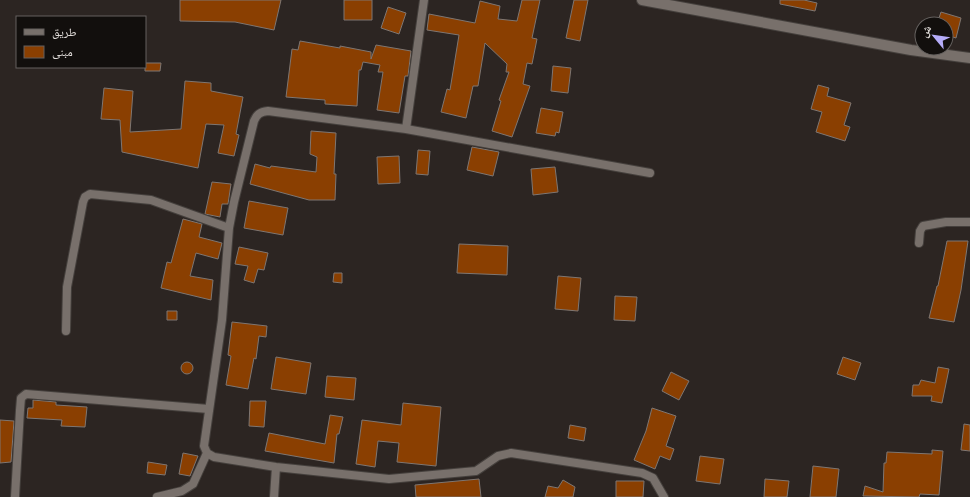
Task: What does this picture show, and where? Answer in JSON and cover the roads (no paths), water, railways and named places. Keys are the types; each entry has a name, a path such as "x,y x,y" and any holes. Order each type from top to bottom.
{"street":[{"path":"406,128 424,0"},
{"path":"642,0 911,50 970,58"},
{"path":"650,173 406,128 268,111 261,112 257,115 254,121 229,228 222,320 204,446 207,453 214,458 276,467 388,478 476,471 498,456 511,453 642,473 653,478 664,497"},
{"path":"66,331 67,287 83,202 90,194 150,200 229,228"},
{"path":"919,243 920,231 923,226 946,222 970,222"},
{"path":"15,497 20,410 22,398 26,394 209,409"},
{"path":"157,497 182,491 193,484 207,453"},
{"path":"274,497 276,467"}]}
